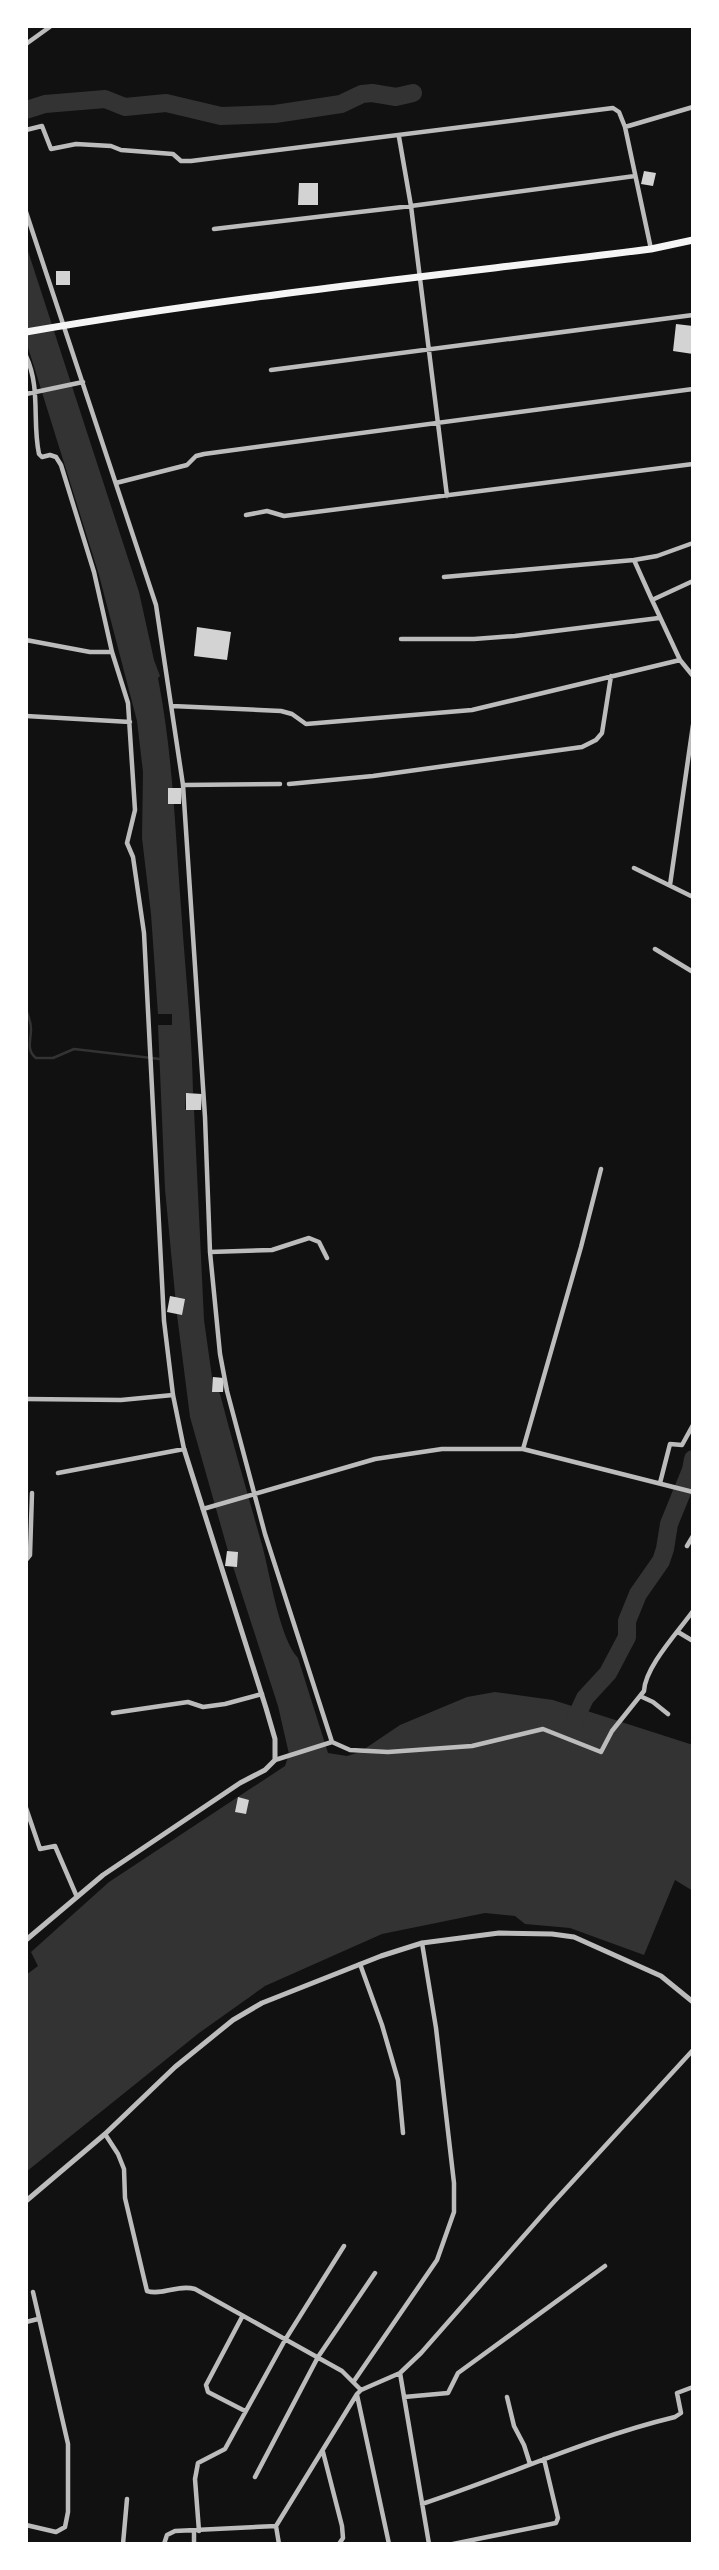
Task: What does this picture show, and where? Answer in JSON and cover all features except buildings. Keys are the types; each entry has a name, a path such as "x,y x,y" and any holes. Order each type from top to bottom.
{"main road":[{"path":"26,332 420,277 651,249 693,240"}],"street":[{"path":"26,44 51,26"},
{"path":"625,127 693,107"},
{"path":"26,130 42,126 51,149 76,144 111,146 129,151 173,154 181,161 399,137 613,108 619,112 625,127 651,249"},
{"path":"399,137 411,206 447,496"},
{"path":"214,229 635,176"},
{"path":"26,212 154,594 184,785 205,1117 210,1252 220,1354 253,1494 330,1743"},
{"path":"271,370 693,315"},
{"path":"26,356 38,394 34,427 39,454 42,457 56,457 61,465 94,572 112,652 128,703 135,810 127,843 133,857 144,933 164,1321 173,1395 184,1449 275,1739 275,1760"},
{"path":"26,394 38,394 83,382"},
{"path":"117,483 187,465 196,456 204,454 693,389"},
{"path":"246,515 267,511 285,516 693,464"},
{"path":"444,577 634,560 666,553 693,543"},
{"path":"634,560 680,660 693,676"},
{"path":"652,600 693,582"},
{"path":"401,639 514,636 659,618"},
{"path":"26,640 90,652 112,652"},
{"path":"172,706 281,711 306,723 472,710 680,660"},
{"path":"289,783 373,776 582,747 596,740 602,733 611,676"},
{"path":"26,716 75,721 130,722"},
{"path":"670,885 693,725"},
{"path":"184,785 280,784"},
{"path":"634,868 693,897"},
{"path":"655,949 693,972"},
{"path":"523,1450 582,1247 601,1168"},
{"path":"210,1252 272,1250 312,1238 321,1245 327,1258"},
{"path":"26,1399 121,1401 173,1395"},
{"path":"660,1483 670,1444 682,1446 693,1425"},
{"path":"58,1473 184,1449"},
{"path":"203,1509 327,1471 400,1454 442,1449 523,1450 691,1491"},
{"path":"26,1560 30,1555 32,1493"},
{"path":"687,1546 693,1536"},
{"path":"26,1940 138,1850 240,1783 265,1770 275,1760 330,1743 350,1750 388,1752 472,1746 543,1729 601,1752 612,1731 640,1696 658,1658 693,1611"},
{"path":"678,1632 693,1641"},
{"path":"113,1713 188,1702 203,1707 262,1694"},
{"path":"640,1696 668,1714"},
{"path":"26,1808 40,1849 55,1846 77,1897"},
{"path":"26,2201 105,2134 156,2083 233,2020 262,2003 360,1964 422,1943 499,1933 574,1937 660,1976 693,2002"},
{"path":"355,2381 438,2260 454,2212 454,2183 436,2028 422,1943"},
{"path":"360,1964 398,2080 403,2133"},
{"path":"279,2544 276,2526 359,2392 400,2373 693,2050"},
{"path":"105,2134 124,2169 125,2198 145,2289 150,2293 191,2288 318,2357 355,2381 389,2544"},
{"path":"194,2544 197,2531 195,2479 198,2463 225,2449 285,2340 344,2246"},
{"path":"404,2397 448,2393 458,2372 605,2266"},
{"path":"256,2477 318,2357 375,2273"},
{"path":"26,2525 60,2532 65,2528 68,2512 68,2444 33,2292"},
{"path":"242,2317 206,2385 208,2392 245,2411"},
{"path":"26,2322 38,2319"},
{"path":"400,2373 429,2544"},
{"path":"422,2504 597,2439 678,2416 681,2409 677,2393 693,2387"},
{"path":"508,2397 514,2426 530,2465"},
{"path":"323,2451 342,2526 343,2538 339,2544"},
{"path":"453,2544 556,2523 558,2518 544,2459"},
{"path":"122,2544 127,2499"},
{"path":"164,2544 165,2537 170,2532 276,2526"}],"shaded area":[{"path":"26,245 139,592 160,676 158,678 173,792 191,1046 193,1093 186,1094 185,1109 194,1110 204,1320 212,1377 220,1394 280,1621 291,1649 298,1658 328,1753 347,1756 360,1752 400,1725 467,1697 495,1692 553,1700 693,1745 693,1891 675,1880 644,1955 570,1928 525,1924 515,1916 485,1913 382,1934 265,1986 199,2033 26,2172 26,1975 38,1966 31,1952 109,1882 285,1766 289,1754 278,1706 228,1551 190,1417 165,1189 158,1025 172,1025 172,1014 158,1014 142,838 143,772 137,721 99,575 26,341"}],"waterway":[{"path":"26,110 45,104 105,99 125,107 166,103 221,116 275,114 341,104 362,94 396,97 413,93"},
{"path":"26,1010 31,1026 30,1048 36,1058 53,1058 74,1049 160,1059"},
{"path":"571,1728 585,1698 608,1673 627,1637 627,1621 638,1594 661,1561 669,1524 693,1459"}]}
